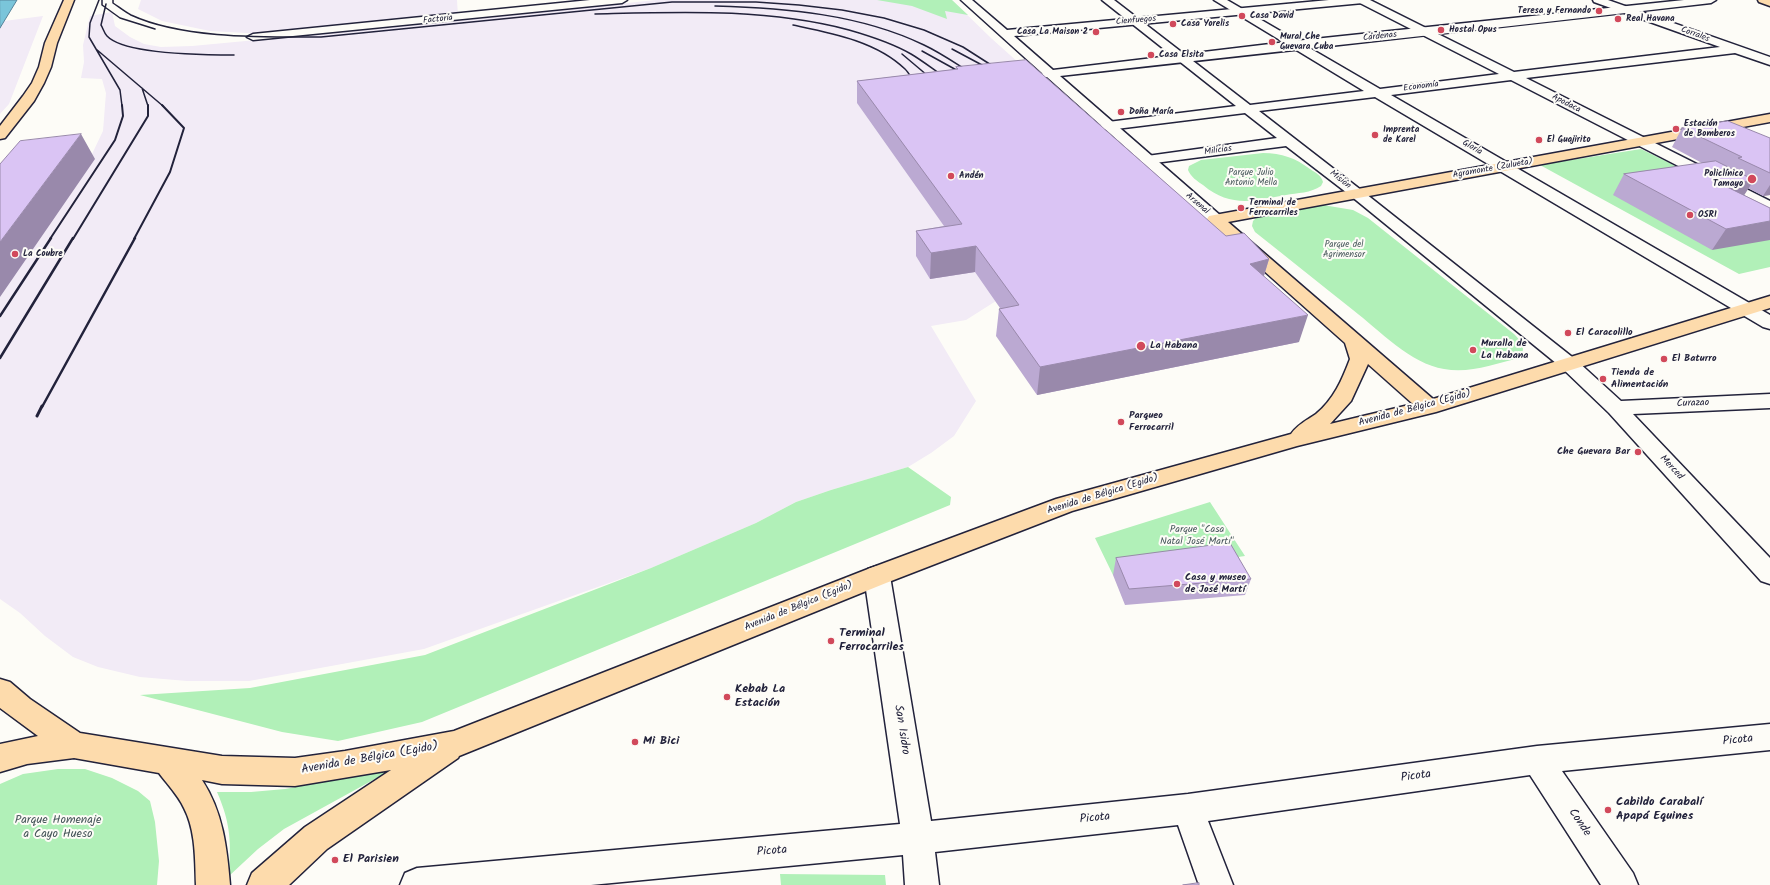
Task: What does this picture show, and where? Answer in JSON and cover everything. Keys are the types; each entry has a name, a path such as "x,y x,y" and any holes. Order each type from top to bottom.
{"main road":[{"path":"0,135 29,98 38,83 45,67 51,43 69,0"},
{"path":"1763,0 1770,2"},
{"name":"Agramonte (Zulueta)","path":"1215,219 1770,118"},
{"name":"Arsenal","path":"1215,219 1429,407"},
{"name":"Avenida de Bélgica (Egido)","path":"74,745 222,770 295,772 345,765 455,744 877,576 1064,505 1294,440 1429,407 1770,302"},
{"path":"1294,440 1324,418 1341,401 1352,380 1360,359 1354,342"},
{"path":"0,691 20,708 74,745"},
{"name":"Avenida de Bélgica (Egido)","path":"264,885 316,838 455,744"},
{"path":"0,758 27,751 74,745"},
{"path":"167,760 192,792 204,818 211,848 213,885"}],"street":[{"name":"Factoría","path":"253,37 468,11 618,0"},
{"name":"Arsenal","path":"966,0 1048,74 1215,219"},
{"name":"Misión","path":"1107,0 1248,108 1570,364"},
{"name":"Gloria","path":"1219,0 1237,12 1377,92 1770,323"},
{"name":"Cienfuegos","path":"1004,34 1362,0"},
{"name":"Apodaca","path":"1362,0 1770,207"},
{"name":"Corrales","path":"1598,0 1770,62"},
{"name":"Cárdenas","path":"1048,74 1295,45 1711,0"},
{"name":"Economía","path":"1108,126 1735,49"},
{"name":"Milicias","path":"1147,160 1289,141"},
{"name":"Merced","path":"1570,364 1616,408 1770,574"},
{"name":"Curazao","path":"1616,408 1770,401"},
{"name":"San Isidro","path":"877,576 918,838 922,885"},
{"name":"Picota","path":"417,885 918,838 1188,809 1537,760 1770,737"},
{"name":"Conde","path":"1537,760 1621,885"},
{"path":"1188,809 1216,885"}],"shaded area":[{"path":"141,0 457,0 458,16 264,34 210,31 162,21 138,9"},
{"path":"656,0 952,0 991,38 1237,258 996,301 966,320 931,326 976,401 954,436 931,453 908,467 796,502 756,523 651,568 424,649 249,681 187,681 140,677 98,667 73,657 45,636 20,613 0,599 0,287 92,154 103,131 106,93 102,79 81,78 84,62 83,45 90,16 112,12 115,26 130,37 144,44 161,47 192,46 428,24"},
{"path":"43,16 9,104 0,114 0,28 4,21"}],"green space":[{"path":"877,0 952,0 968,15 945,11 947,19 912,6"},
{"path":"1641,149 1770,212 1770,267 1739,274 1540,165"},
{"name":"Parque Julio Antonio Mella","path":"1263,153 1282,155 1299,162 1320,176 1323,182 1321,186 1308,191 1253,201 1233,200 1213,192 1194,179 1188,170 1189,166 1201,160"},
{"name":"Parque del Agrimensor","path":"1323,205 1353,210 1368,218 1514,334 1519,340 1523,349 1523,352 1519,358 1482,368 1463,370 1444,369 1432,366 1396,345 1255,232 1252,226 1253,221 1257,217 1265,214"},
{"path":"908,467 951,497 950,505 422,722 338,741 282,732 140,695 250,688 425,655 651,568 756,523 796,502"},
{"name":"Parque \"Casa Natal José Martí\"","path":"1210,502 1245,556 1113,575 1095,538"},
{"name":"Parque Homenaje a Cayo Hueso","path":"58,769 85,769 112,778 138,791 150,801 155,822 159,861 157,885 0,885 0,784 23,774"},
{"path":"393,769 284,829 258,849 229,876 229,833 222,803 217,792 251,792 285,789"},
{"path":"780,874 885,875 886,885 781,885"}],"water":[{"path":"0,0 17,0 0,28"}],"building":[{"path":"1026,60 1226,236 1244,233 1269,259 1250,264 1308,315 1040,367 999,309 1019,305 976,246 931,253 916,231 962,224 857,81 958,69 956,67"},
{"path":"1728,121 1770,138 1770,173 1738,158 1742,157 1682,128"},
{"path":"81,134 0,242 0,164 20,141"},
{"path":"1716,161 1754,180 1723,185 1770,208 1770,221 1726,229 1624,174"},
{"path":"1230,543 1251,579 1129,589 1116,558"},
{"path":"1199,883 1199,885 1183,885"}],"railway":[{"path":"96,49 89,37 90,23 99,0"},
{"path":"102,0 102,5 105,7"},
{"path":"113,0 113,3 131,15 152,23 175,29 199,33 275,37 321,37 672,2 756,2 799,5 842,10 884,18 924,30 963,47 999,70"},
{"path":"715,6 795,11 874,26 924,45 971,73"},
{"path":"105,7 120,18 155,29"},
{"path":"105,7 101,25 107,36 117,42 131,47 167,53 234,55"},
{"path":"595,14 691,12 723,13 786,18 818,23 849,30 889,43 911,54 946,78"},
{"path":"793,25 837,35 881,51 905,69 916,84"},
{"path":"96,49 142,88"},
{"path":"96,49 120,90 122,106"},
{"path":"952,49 982,65"},
{"path":"922,51 960,72"},
{"path":"902,54 934,81"},
{"path":"142,88 163,106"},
{"path":"142,88 148,106"},
{"path":"50,239 115,140 123,116 122,105"},
{"path":"73,239 148,116 148,106"},
{"path":"134,239 170,172 184,128 163,106"},
{"path":"0,316 51,238"},
{"path":"0,358 73,238"},
{"path":"42,407 135,238"},
{"path":"37,416 42,406"}],"place":[{"name":"Teresa y Fernando","path":"1599,11"},
{"name":"Casa David","path":"1242,16"},
{"name":"Real Havana","path":"1618,19"},
{"name":"Casa Yorelis","path":"1173,24"},
{"name":"Hostal Opus","path":"1441,30"},
{"name":"Casa La Maison 2","path":"1096,32"},
{"name":"Mural Che Guevara Cuba","path":"1272,42"},
{"name":"Casa Elsita","path":"1151,55"},
{"name":"Doña María","path":"1121,112"},
{"name":"Estación de Bomberos","path":"1676,129"},
{"name":"Imprenta de Karel","path":"1375,135"},
{"name":"El Guajirito","path":"1539,140"},
{"name":"Andén","path":"951,176"},
{"name":"Policlínico Tamayo","path":"1752,179"},
{"name":"Terminal de Ferrocarriles","path":"1241,208"},
{"name":"OSRI","path":"1690,215"},
{"name":"La Coubre","path":"15,254"},
{"name":"El Caracolillo","path":"1568,333"},
{"name":"La Habana","path":"1141,346"},
{"name":"Muralla de La Habana","path":"1473,350"},
{"name":"El Baturro","path":"1664,359"},
{"name":"Tienda de Alimentación","path":"1603,379"},
{"name":"Parqueo Ferrocarril","path":"1121,422"},
{"name":"Che Guevara Bar","path":"1638,452"},
{"name":"Casa y museo de José Martí","path":"1177,584"},
{"name":"Terminal Ferrocarriles","path":"831,641"},
{"name":"Kebab La Estación","path":"727,697"},
{"name":"Mi Bici","path":"635,742"},
{"name":"Cabildo Carabalí Apapá Equines","path":"1608,810"},
{"name":"El Parisien","path":"335,860"}]}
